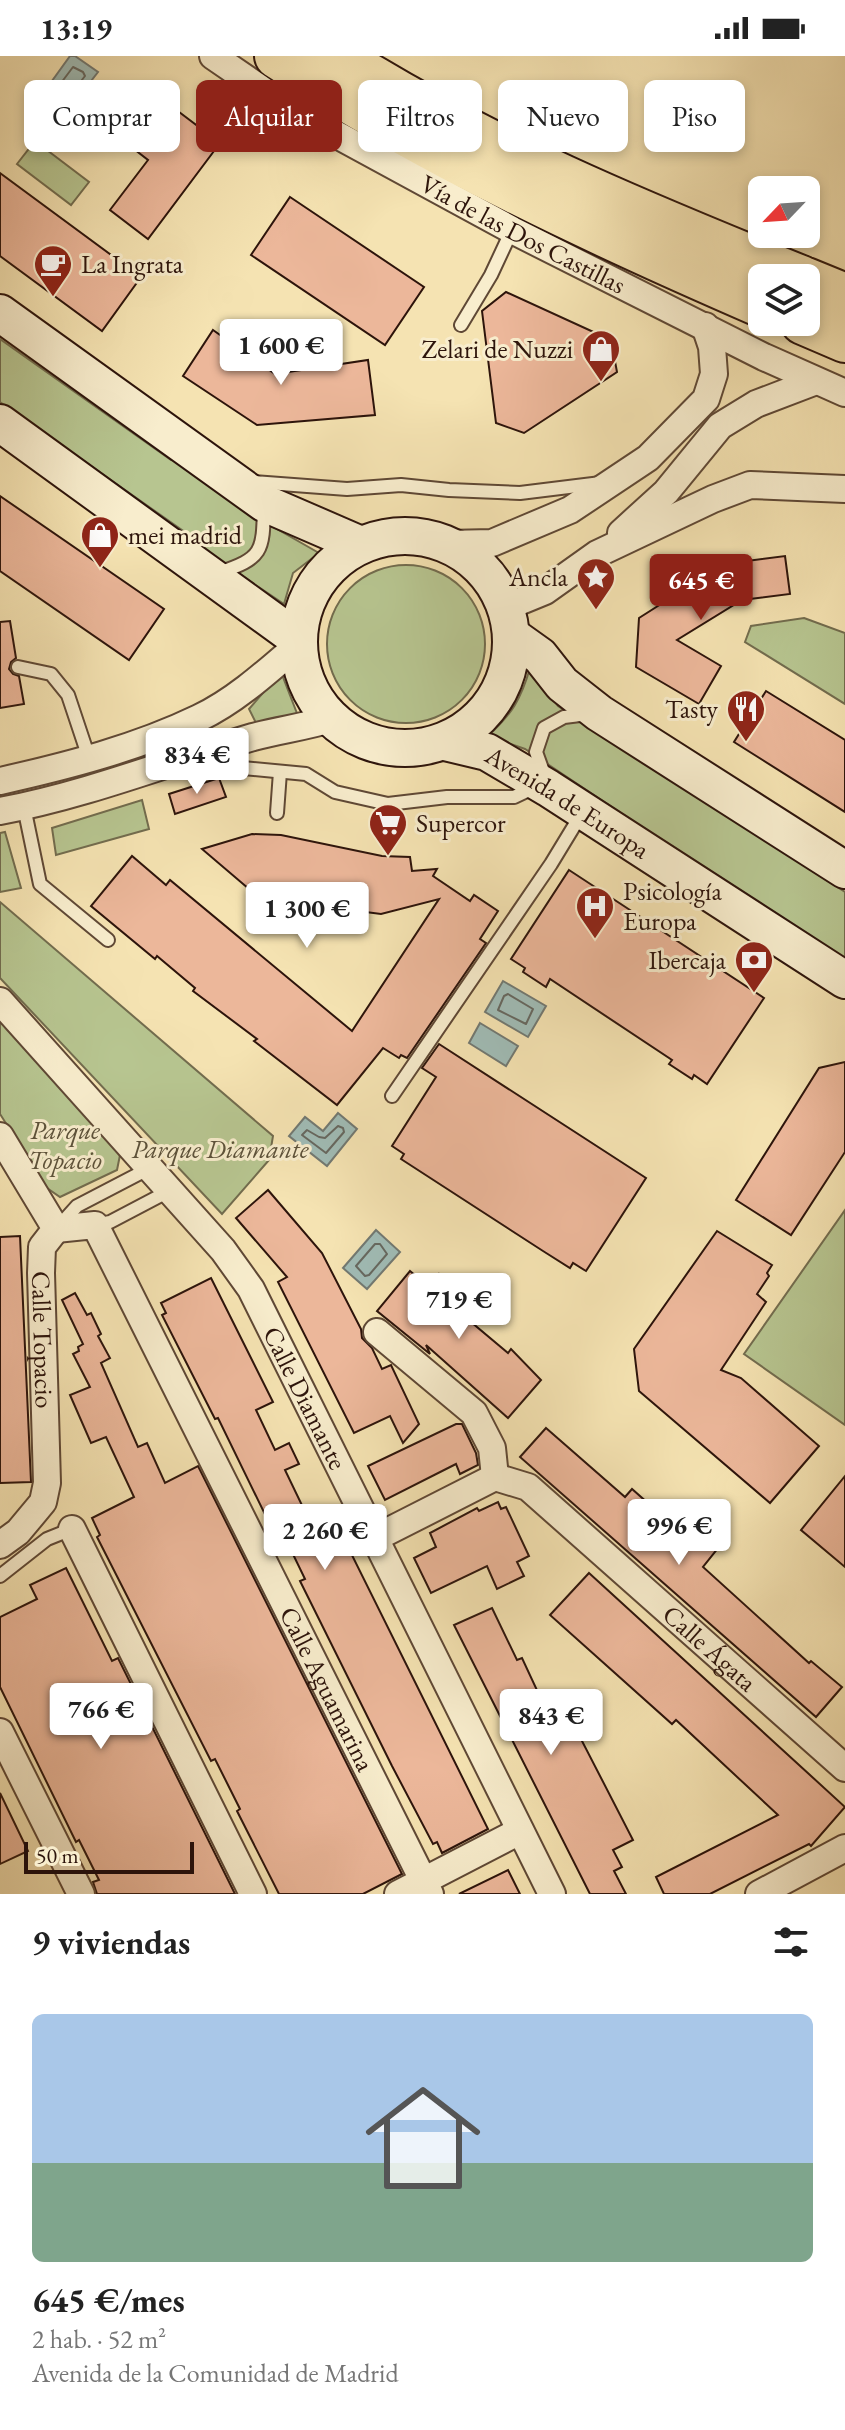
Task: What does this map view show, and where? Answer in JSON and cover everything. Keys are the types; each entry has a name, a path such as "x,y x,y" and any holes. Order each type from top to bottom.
{"highway":[{"path":"277,56 344,100 486,175 660,260 748,299"},
{"path":"337,56 498,148 659,221 766,264"},
{"path":"820,286 845,296"},
{"path":"820,329 845,340"}],"street":[{"name":"Vía de las Dos Castillas","path":"213,56 293,111 512,230 845,393"},
{"path":"0,313 264,503 361,545"},
{"path":"447,544 492,543 570,510 648,458 706,399 714,374 712,347 705,326"},
{"path":"816,381 756,404 720,426 666,492 597,554 545,591 509,622 508,669 495,700 473,725 445,742 405,750 364,742 330,719 307,685 299,643 308,596 330,566 361,545 389,537 418,536 447,544 472,559 492,581 509,622 562,684 599,713 845,870"},
{"path":"0,423 211,575 299,643"},
{"path":"597,554 713,499 750,485 845,489"},
{"path":"0,781 89,758 201,717 262,676 299,643"},
{"path":"12,809 180,762 255,737 330,719"},
{"name":"Avenida de Europa","path":"445,742 487,752 545,786 845,980"},
{"name":"Calle Diamante","path":"0,1001 223,1250 251,1289 552,1894"},
{"path":"0,1136 56,1229 95,1225"},
{"name":"Calle Aguamarina","path":"95,1225 427,1887"},
{"name":"Calle Topacio","path":"0,1545 18,1532 43,1502 45,1493 42,1247 56,1229"},
{"path":"375,1538 495,1477 492,1448 474,1413 377,1332"},
{"name":"Calle Ágata","path":"495,1477 528,1487 845,1768"},
{"path":"72,1529 253,1894"},
{"path":"0,1732 81,1894"},
{"path":"398,1894 427,1887 520,1831"},
{"path":"759,1894 845,1848"}],"lane":[{"path":"461,325 491,275 512,230"},
{"path":"228,477 257,483 347,489 401,485 520,493 616,481"},
{"path":"211,575 248,563 263,542 264,503"},
{"path":"18,667 51,674 68,695 89,758"},
{"path":"180,762 306,774 335,792 388,804 447,797 514,797 545,786 536,752 544,728 564,717 599,713"},
{"path":"277,813 280,772"},
{"path":"12,809 40,884 108,940"},
{"path":"392,1096 551,864 583,812"},
{"path":"56,1229 77,1206 150,1168"},
{"path":"95,1225 110,1222 169,1191"},
{"path":"0,1576 47,1539 72,1529"}],"green space":[{"path":"26,152 49,152 89,182 71,205 17,164"},
{"path":"0,339 171,460 175,456 242,509 319,553 293,573 284,604 214,557 193,550 196,540 0,402"},
{"path":"406,565 436,571 462,588 479,614 485,644 479,674 462,700 436,717 406,723 376,717 350,700 333,674 327,644 333,614 350,588 376,571"},
{"path":"804,618 845,633 845,704 745,642 751,626"},
{"path":"530,668 558,706 845,892 845,963 525,749 488,736 515,705"},
{"path":"281,672 298,716 256,723 249,709"},
{"path":"142,800 149,829 56,855 52,828"},
{"path":"5,832 21,888 0,892 0,833"},
{"name":"Parque Diamante","path":"0,902 273,1136 269,1160 222,1214 0,978"},
{"name":"Parque Topacio","path":"0,1017 121,1150 117,1170 60,1197 47,1188 0,1114"},
{"path":"845,1210 845,1425 744,1354"}],"water":[{"path":"70,56 75,56 98,72 92,80 53,80"},
{"path":"503,981 546,1006 528,1037 485,1012"},
{"path":"480,1023 518,1046 506,1066 469,1043"},
{"path":"338,1113 357,1129 327,1166 289,1136 305,1117 323,1131"},
{"path":"376,1230 400,1252 367,1289 343,1268"}],"building":[{"path":"180,113 196,125 196,152 213,152 148,239 110,210 148,160 138,152 180,152"},
{"path":"0,173 141,277 102,331 0,256"},
{"path":"290,197 424,287 385,345 251,255"},
{"path":"506,292 611,340 617,372 524,433 496,423 482,311"},
{"path":"213,330 275,374 368,360 375,415 257,425 183,376"},
{"path":"0,496 164,609 129,660 0,571"},
{"path":"785,556 790,594 742,600 677,640 721,666 699,704 636,667 639,618 724,564"},
{"path":"10,621 16,658 9,669 19,676 24,704 0,708 0,622"},
{"path":"766,691 845,740 845,812 734,742"},
{"path":"219,778 226,797 175,814 169,794"},
{"path":"252,834 281,835 382,856 410,857 412,871 437,869 433,876 470,901 474,895 498,911 480,939 486,943 407,1058 401,1055 399,1058 383,1048 337,1105 193,991 195,988 157,956 155,959 91,906 132,856 166,885 170,880 352,1031 439,899 381,914 266,892 265,888 249,889 202,849"},
{"path":"569,870 764,998 707,1084 694,1075 692,1079 669,1064 672,1060 550,979 546,987 523,972 525,968 511,959"},
{"path":"439,1044 646,1178 586,1271 573,1263 570,1268 543,1251 401,1159 404,1154 392,1146 436,1077 422,1068"},
{"path":"845,1062 845,1152 791,1235 736,1200 819,1068"},
{"path":"268,1190 322,1253 361,1329 362,1338 372,1348 382,1369 391,1365 419,1424 403,1443 390,1416 354,1433 278,1282 287,1277 236,1218"},
{"path":"717,1231 772,1265 757,1294 766,1302 721,1370 741,1378 819,1446 770,1503 639,1391 634,1349"},
{"path":"20,1236 31,1482 0,1483 0,1237"},
{"path":"410,1271 429,1287 439,1274 462,1292 452,1306 508,1353 511,1349 541,1380 508,1418 426,1345 430,1354 377,1311"},
{"path":"211,1278 273,1402 256,1410 275,1450 289,1443 299,1464 285,1470 323,1549 344,1539 488,1829 442,1853 437,1842 433,1844 392,1766 300,1581 305,1579 290,1548 287,1549 281,1537 277,1539 218,1418 215,1419 162,1315 166,1313 161,1303"},
{"path":"75,1293 87,1315 91,1313 101,1334 98,1336 110,1358 101,1363 138,1447 147,1443 165,1483 198,1466 402,1874 363,1894 279,1894 215,1759 211,1761 97,1537 100,1535 92,1518 134,1497 106,1437 91,1443 70,1395 90,1387 73,1354 83,1344 62,1300"},
{"path":"456,1424 462,1424 476,1453 478,1465 460,1474 456,1464 385,1500 368,1466"},
{"path":"546,1428 625,1497 632,1489 676,1528 685,1518 718,1548 703,1567 809,1663 811,1661 842,1687 816,1717 520,1457"},
{"path":"845,1476 845,1567 801,1530"},
{"path":"498,1502 501,1509 506,1507 529,1556 517,1562 524,1576 497,1589 487,1566 431,1593 414,1558 436,1547 430,1533 477,1508 479,1511"},
{"path":"66,1568 112,1661 118,1658 235,1894 97,1894 93,1882 99,1880 79,1840 76,1842 0,1687 0,1617 37,1599 30,1585"},
{"path":"589,1573 845,1807 811,1846 809,1844 710,1894 664,1894 656,1877 778,1815 676,1720 672,1724 550,1615"},
{"path":"492,1608 517,1660 522,1658 548,1714 564,1706 633,1840 613,1850 622,1867 614,1871 626,1894 590,1894 454,1625"},
{"path":"0,1793 28,1851 0,1864"},
{"path":"508,1870 520,1894 459,1894"}],"place":[{"name":"La Ingrata","path":"53,298"},
{"name":"Zelari de Nuzzi","path":"601,383"},
{"name":"mei madrid","path":"100,569"},
{"name":"Ancla","path":"596,611"},
{"name":"Tasty","path":"746,743"},
{"name":"Supercor","path":"388,857"},
{"name":"Psicología Europa","path":"595,940"},
{"name":"Ibercaja","path":"754,994"}]}
